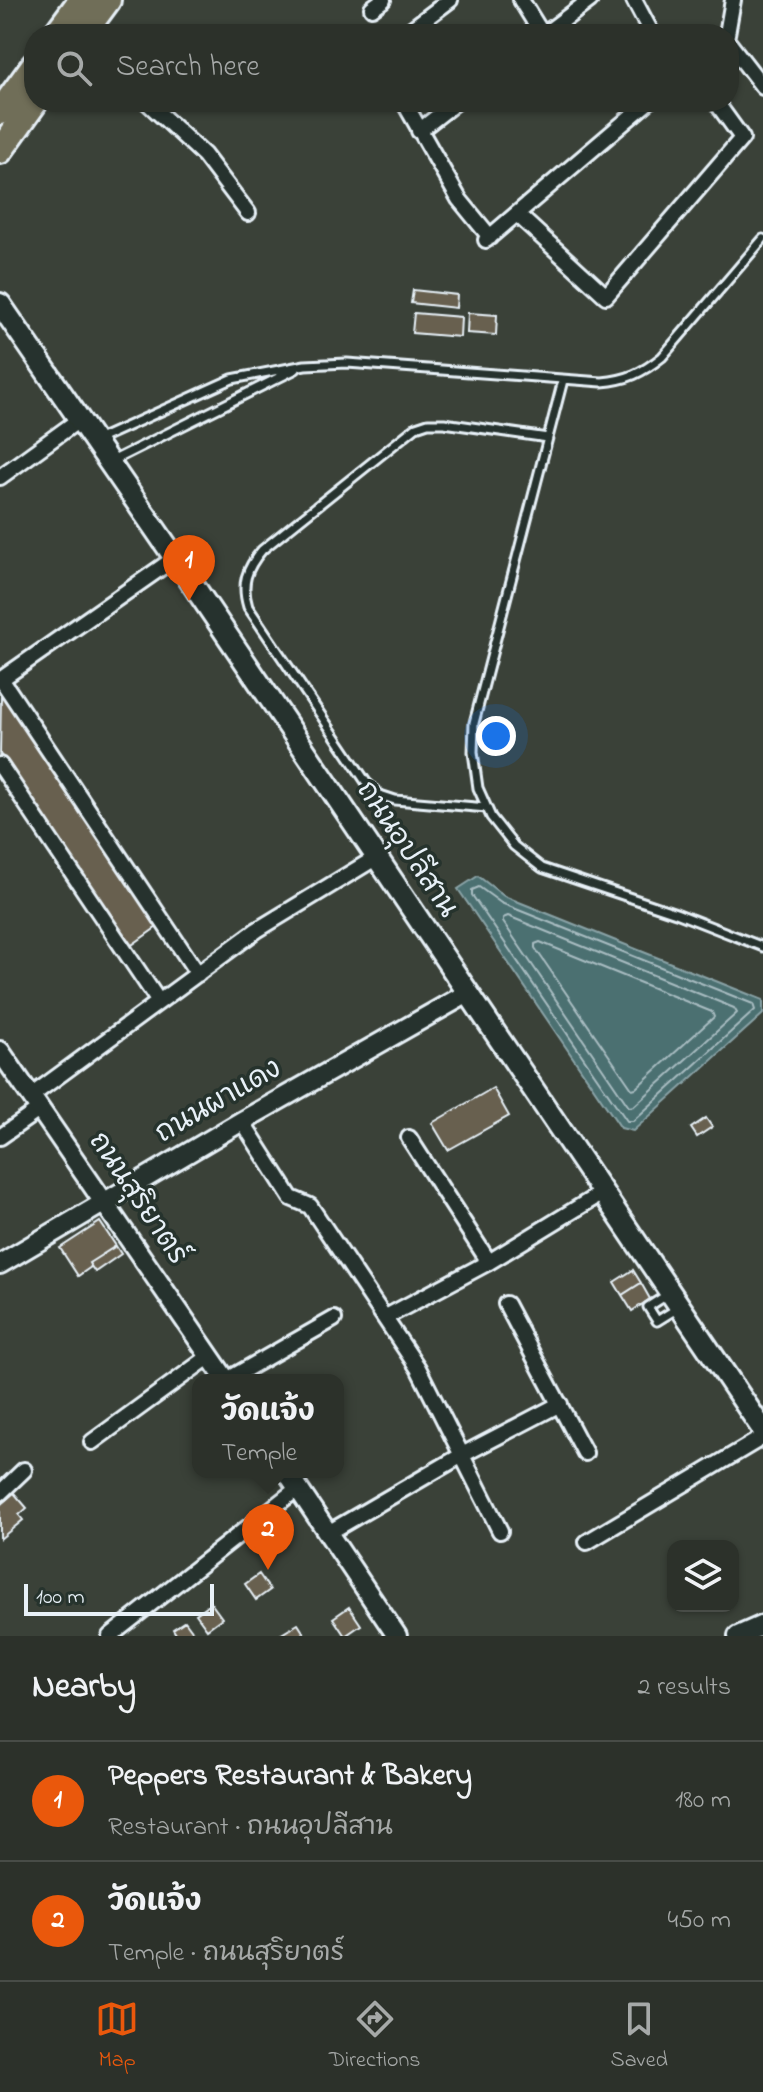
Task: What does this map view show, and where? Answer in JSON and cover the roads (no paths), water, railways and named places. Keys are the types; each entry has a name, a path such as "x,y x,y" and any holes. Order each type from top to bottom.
{"main road":[{"path":"63,24 81,0"},
{"path":"90,24 108,0"},
{"path":"0,112 24,79"},
{"path":"0,151 28,112"},
{"name":"ถนนอุปลีสาน","path":"0,304 110,462 763,1430"}],"street":[{"path":"418,24 450,0"},
{"path":"521,0 537,24"},
{"path":"557,24 590,0"},
{"path":"634,0 647,24"},
{"path":"729,24 733,0"},
{"path":"739,56 763,87"},
{"path":"158,112 204,155 248,213"},
{"path":"409,112 459,199 488,238 636,112"},
{"path":"419,131 443,112"},
{"path":"517,214 606,296 742,138 723,112"},
{"path":"0,477 80,419"},
{"path":"175,558 1,680 198,974"},
{"path":"0,765 159,1002"},
{"path":"0,1137 36,1102 159,1002 257,930 377,857"},
{"name":"ถนนผาแดง","path":"0,1264 242,1121 468,993"},
{"name":"ถนนสุริยาตร์","path":"0,1051 222,1374"},
{"path":"242,1121 291,1198 310,1206 386,1317 418,1368 464,1454 500,1531"},
{"path":"409,1138 489,1262"},
{"path":"386,1317 489,1262 602,1193"},
{"path":"506,1304 585,1453"},
{"path":"237,1374 334,1319"},
{"path":"92,1442 210,1356"},
{"path":"328,1533 464,1454 560,1404"},
{"path":"587,1542 763,1437"},
{"path":"0,1493 24,1470"},
{"path":"110,1636 293,1480 397,1636"},
{"path":"738,1636 763,1625"}],"lane":[{"path":"94,441 232,379 305,365 347,363 563,380 625,380 644,372 662,357 763,239"},
{"path":"110,462 305,365"},
{"path":"563,380 474,723 473,752 478,788 491,817 514,846 542,868 676,913 763,947"},
{"path":"487,808 395,800 380,795 366,782 248,607 243,592 244,577 262,550 416,427 444,423 548,438"}],"water":[{"path":"478,876 504,896 763,1000 763,1014 633,1131 621,1128 458,889"}],"place":[{"name":"Peppers Restaurant & Bakery","path":"189,601"},
{"name":"วัดแจ้ง","path":"268,1570"}]}
